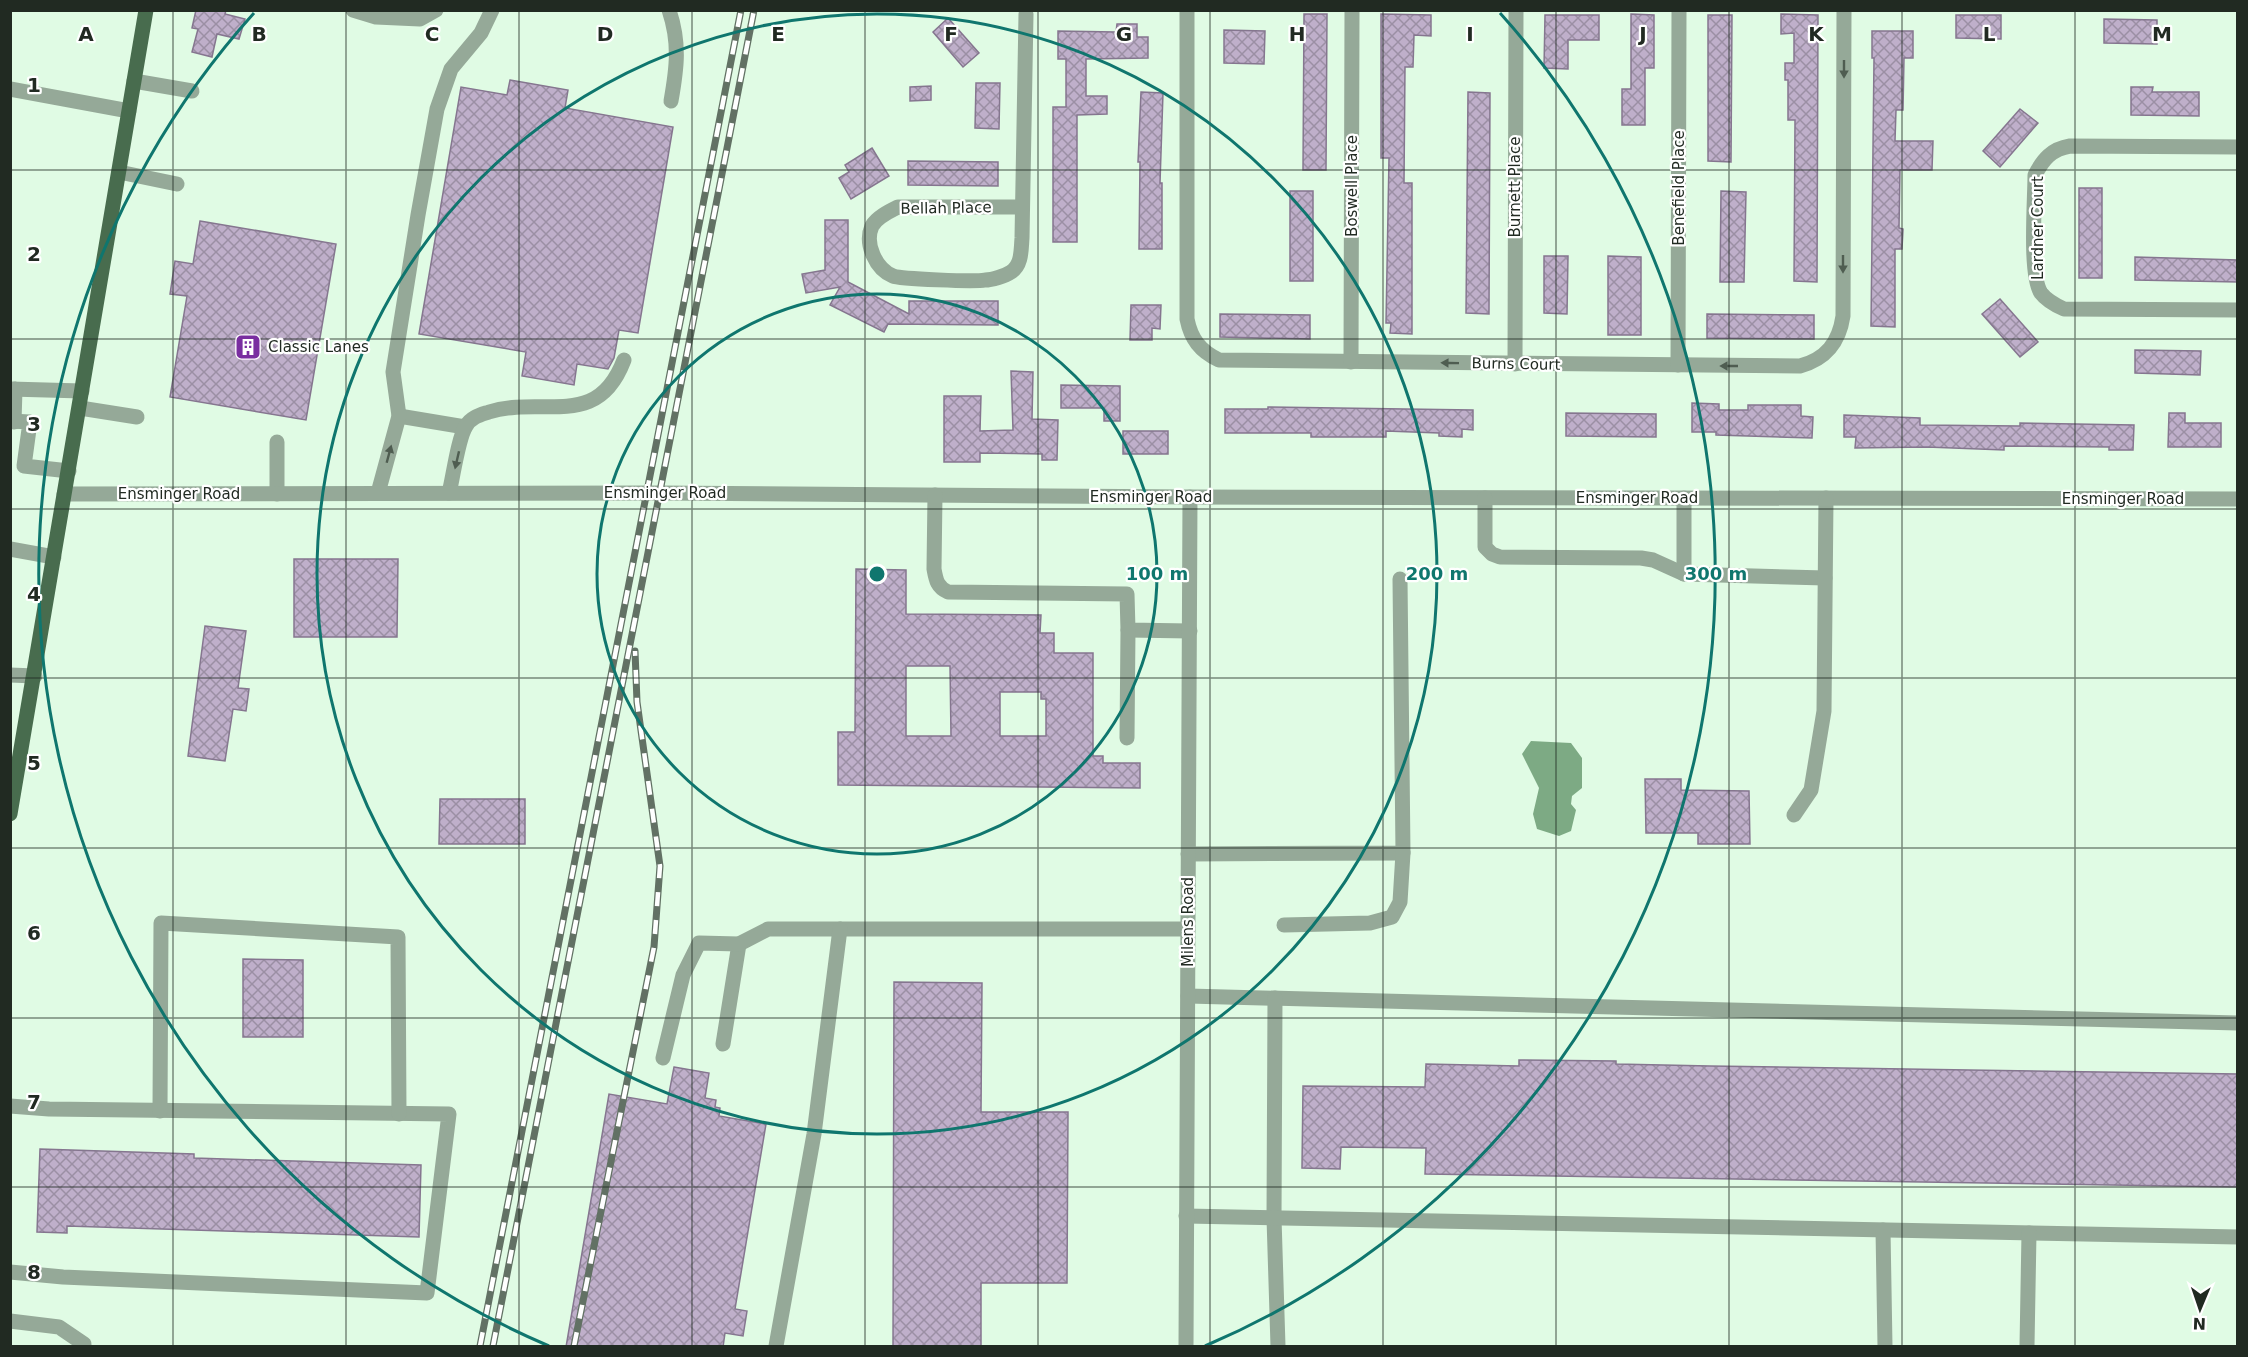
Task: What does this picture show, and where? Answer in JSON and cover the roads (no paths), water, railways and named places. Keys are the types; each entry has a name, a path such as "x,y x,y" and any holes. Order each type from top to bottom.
{"main road":[{"path":"10,814 17,742 35,676 147,10"}],"street":[{"path":"353,10 376,17 420,19 436,10"},
{"path":"378,494 399,416 393,372 437,109 451,69 482,33 492,10"},
{"path":"669,10 675,30 678,63 671,101"},
{"name":"Burns Court","path":"1187,10 1187,319 1190,333 1197,345 1207,354 1219,360 1800,366 1825,355 1835,343 1841,330 1843,316 1844,10"},
{"name":"Boswell Place","path":"1351,362 1352,10"},
{"name":"Burnett Place","path":"1515,364 1516,10"},
{"name":"Benefield Place","path":"1678,365 1679,10"},
{"name":"Bellah Place","path":"1022,207 898,207 883,215 873,225 870,236 873,255 880,268 895,277 986,280 1012,272 1020,261 1022,207 1028,12"},
{"path":"134,81 192,91"},
{"path":"10,89 129,111"},
{"name":"Lardner Court","path":"2238,147 2070,146 2049,153 2041,163 2036,175 2035,265 2036,282 2041,293 2051,303 2064,309 2238,310"},
{"path":"119,172 177,183"},
{"path":"449,494 465,427 475,416 516,406 580,406 595,398 616,380 624,360"},
{"path":"69,471 24,466 30,422 12,422 13,389 82,391"},
{"path":"80,408 137,417"},
{"path":"399,416 465,427"},
{"path":"277,442 277,494"},
{"name":"Ensminger Road","path":"64,494 2238,499"},
{"path":"935,495 934,569 936,580 942,589 948,592 1127,594 1127,738"},
{"name":"Milens Road","path":"1186,1347 1190,497"},
{"path":"1485,498 1485,547 1492,554 1500,557 1641,558 1667,565 1684,574 1825,578"},
{"path":"1683,498 1684,574"},
{"path":"1794,815 1811,790 1824,711 1826,498"},
{"path":"10,549 54,557"},
{"path":"1284,925 1370,923 1392,917 1400,902 1403,853 1400,579"},
{"path":"1128,630 1190,631"},
{"path":"10,675 35,676"},
{"path":"1188,855 1403,853"},
{"path":"160,1111 161,923 398,937 399,1114"},
{"path":"663,1058 683,975 699,944 739,944 768,929 1188,928"},
{"path":"776,1347 814,1134 840,929"},
{"path":"723,1044 739,944"},
{"path":"1188,996 2238,1023"},
{"path":"1275,998 1274,1218 1278,1347"},
{"path":"10,1106 49,1109 448,1114 428,1293 10,1272"},
{"path":"1186,1216 2238,1237"},
{"path":"1883,1230 1885,1347"},
{"path":"2027,1347 2029,1233"},
{"path":"10,1321 59,1327 84,1344 83,1347"}],"railway":[{"path":"480,1346 741,10"},
{"path":"493,1346 754,10"},
{"path":"574,1346 654,947 660,866 637,702 635,651"}],"place":[{"name":"Classic Lanes","path":"248,347"}]}
